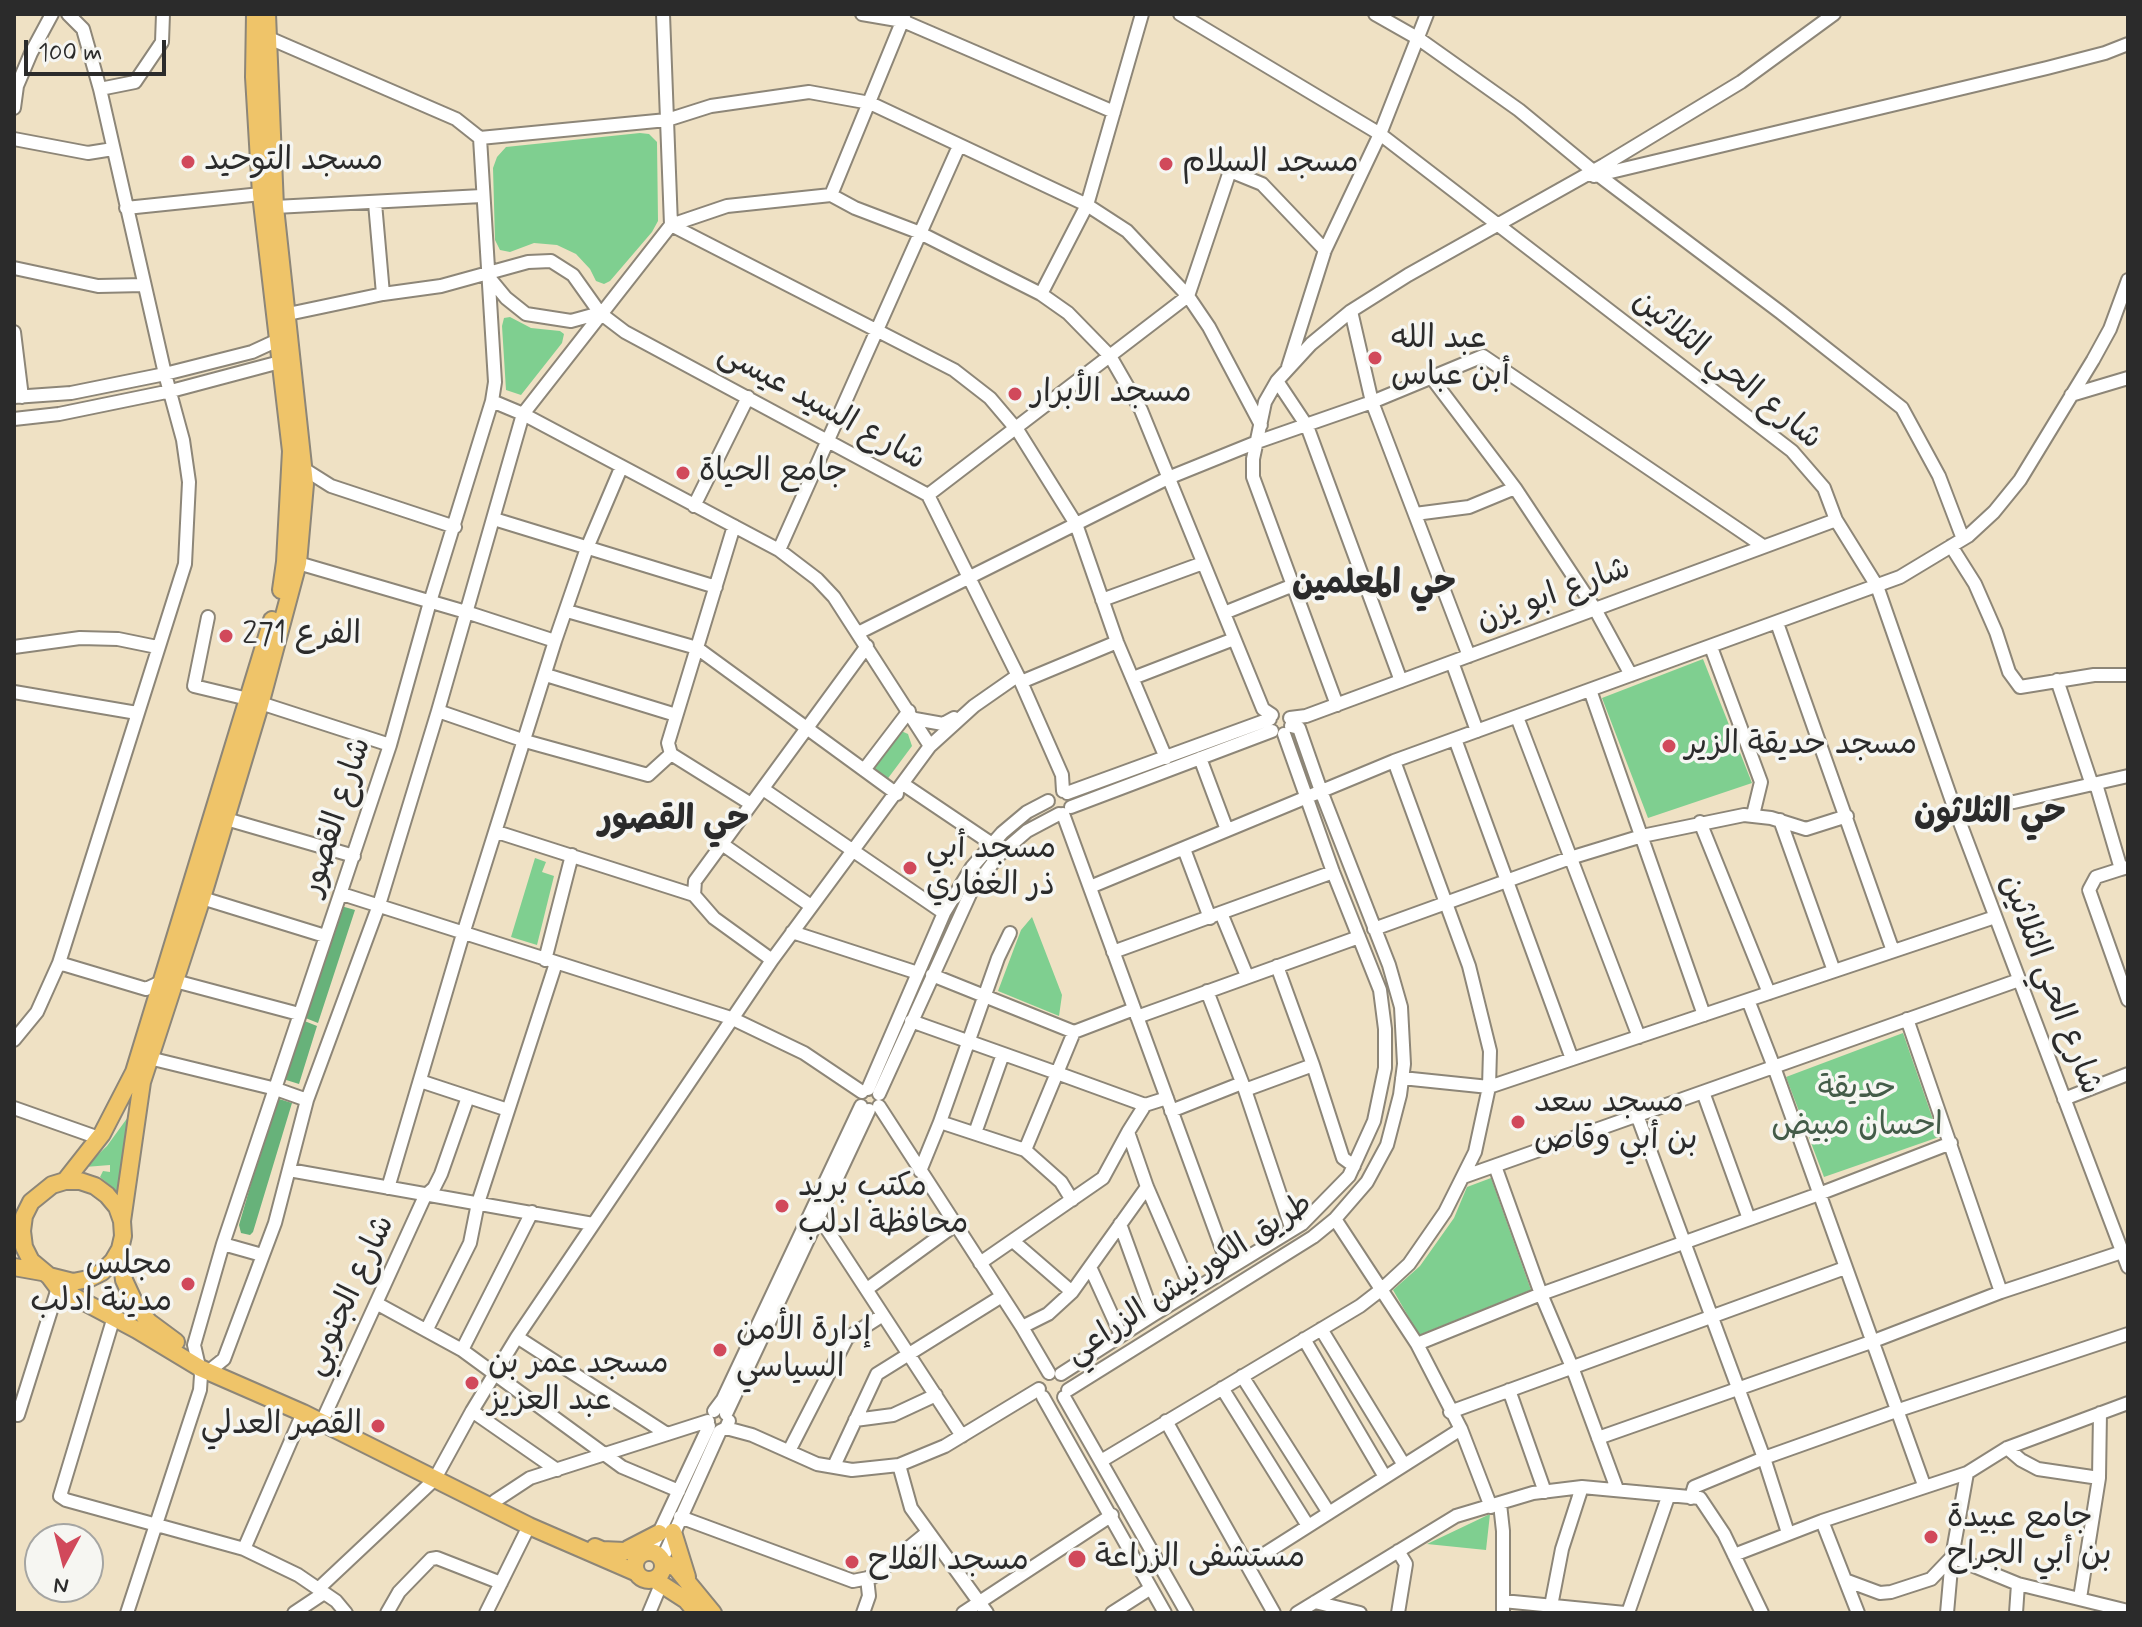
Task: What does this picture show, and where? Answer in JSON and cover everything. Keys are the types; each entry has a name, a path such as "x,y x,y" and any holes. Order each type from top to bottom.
{"main road":[{"path":"65,1181 99,1138 134,1072 202,898 226,819 282,585 291,451 280,362 288,314 275,207 261,35 255,14"},
{"path":"267,14 254,77 261,194 304,469 298,563 168,982 149,1058 136,1117 122,1221 120,1249 124,1280 136,1306 161,1333 205,1366 324,1417 529,1526 635,1572 645,1580 658,1581 686,1600 697,1613"},
{"path":"122,1221 117,1207 95,1186 80,1181 65,1181 40,1192 31,1202 24,1216 24,1247 31,1261 50,1279 113,1320 205,1366 436,1477 602,1550 656,1556 676,1568 713,1613"},
{"path":"14,1209 31,1202"},
{"path":"14,1267 50,1279 73,1282 102,1272 120,1249"},
{"path":"621,1552 671,1528 689,1583"},
{"path":"635,1572 637,1558 656,1556"},
{"path":"656,1556 661,1574 658,1581"}],"street":[{"path":"14,108 17,86 52,14"},
{"path":"14,1040 37,1012 59,963 185,564 187,460 100,89 83,29 68,14"},
{"path":"100,89 135,82 162,42 163,14"},
{"path":"663,14 671,225"},
{"path":"862,14 904,17 1114,112"},
{"path":"1041,294 1087,205 1142,14"},
{"name":"شارع الحي الثلاثين","path":"1180,14 1380,134 1792,451 1824,488 1836,520 1877,586 1954,807 2128,1267"},
{"path":"1375,14 1419,39 1519,110 1596,173 1902,408 1939,476 1963,539"},
{"path":"1287,370 1325,250 1380,134 1427,14"},
{"path":"1596,173 1741,82 1834,14"},
{"path":"831,195 904,17"},
{"path":"261,35 456,119 480,138 667,120 711,106 809,92 870,103 1087,205 1127,231 1188,296 1226,355 1261,425"},
{"path":"1337,705 1253,477 1265,402 1277,381 1311,344 1351,311 1408,275 1576,180 2047,68 2128,44"},
{"name":"شارع القصور","path":"480,138 495,382 492,401 390,745 223,1244 194,1345 205,1366 224,1359 275,1223 307,1100 379,905 523,414"},
{"path":"14,139 88,153 113,149"},
{"path":"779,550 918,232 959,146"},
{"path":"928,495 1188,296 1230,171 1262,184 1325,250"},
{"path":"126,208 261,194"},
{"path":"523,414 671,225 727,206 831,195 855,208 918,232 1041,294 1068,313 1110,356 1141,410 1263,709 1280,724 1333,872 1380,990 1385,1029 1385,1068 1374,1121 1349,1176 1302,1224 1040,1381 1041,1393 1165,1613"},
{"path":"275,207 482,196"},
{"path":"375,203 383,294"},
{"path":"671,225 954,370 990,398 1050,479 1076,524 1117,642 1166,758"},
{"name":"شارع السيد عيسى","path":"288,314 383,294 441,286 528,262 551,261 573,275 600,313 625,332 928,495 1019,679 1062,775 1065,792"},
{"path":"14,268 98,286 144,285"},
{"path":"487,275 506,298 526,314 571,321 600,313"},
{"path":"1090,887 1394,761 1900,577 1963,539 1994,512 2020,480 2110,329 2128,280"},
{"path":"1351,311 1372,402 1469,656"},
{"path":"14,332 18,397 71,393 165,374 284,344"},
{"path":"858,633 1168,478 1257,442 1372,402 1483,356 1763,546"},
{"path":"14,419 59,414 171,391 280,362"},
{"path":"1431,377 1515,488 1595,609 1631,675"},
{"path":"2071,395 2128,378"},
{"path":"1277,381 1307,426 1401,681"},
{"path":"694,506 748,397"},
{"path":"492,401 523,414 779,550 817,579 834,597 930,746"},
{"path":"291,451 304,469 331,486 455,527"},
{"path":"388,1188 463,934 555,641 587,548 621,468"},
{"path":"1415,514 1469,507 1515,488"},
{"path":"494,519 716,587"},
{"name":"شارع ابو يزن","path":"1280,724 1836,520"},
{"path":"734,526 668,743 671,754 751,804"},
{"path":"1951,546 1975,584 2009,672 2020,687 2094,675 2128,675"},
{"path":"298,563 555,641"},
{"path":"1102,600 1203,563"},
{"path":"1224,613 1291,586"},
{"path":"567,611 697,648 864,770 992,844"},
{"path":"208,617 194,686 390,745"},
{"path":"1777,623 1893,951"},
{"path":"14,647 80,638 118,639 157,647"},
{"path":"1133,678 1234,639"},
{"path":"912,715 943,724 1019,679 1117,642"},
{"path":"694,895 695,881 867,646"},
{"path":"1711,647 1761,782 1753,815"},
{"path":"1452,662 1477,731"},
{"path":"546,675 676,715"},
{"path":"2057,680 2124,868 2096,877 2089,890 2128,1000"},
{"path":"1590,690 1704,1015"},
{"path":"14,692 137,713"},
{"path":"294,1613 321,1591 436,1477 517,1337 731,1018 930,746 974,706"},
{"path":"438,711 525,741 648,775 671,754"},
{"path":"864,770 912,715"},
{"path":"1517,717 1639,1037"},
{"path":"656,1556 819,1217 870,1100 944,913 972,867 1027,812 1048,801 1056,791 1065,792 1280,724"},
{"path":"671,1528 679,1491 719,1422 723,1399 911,1021 971,892 998,856 1027,831 1065,812 1280,724"},
{"name":"طريق الكورنيش الزراعي","path":"1066,1393 1300,1245 1335,1219 1367,1182 1387,1145 1402,1078 1401,1007 1299,728 1280,724"},
{"path":"1455,739 1572,1059"},
{"path":"1200,758 1227,830"},
{"path":"1101,1461 1382,1289 1409,1264 1445,1212 1475,1152 1489,1087 1490,1051 1469,966 1394,761"},
{"path":"1954,807 2014,802 2128,776"},
{"path":"763,789 944,913"},
{"path":"1065,792 1072,798 1065,812 1090,887 1229,1268"},
{"path":"1048,801 1050,809 1065,812"},
{"path":"1374,929 1570,858 1700,822 1753,815 1806,829 1847,816"},
{"path":"226,819 354,856"},
{"path":"1780,820 1834,971"},
{"path":"1700,822 1769,993"},
{"path":"497,832 694,895 714,918 772,960"},
{"path":"722,844 811,906"},
{"path":"1184,849 1247,976"},
{"path":"427,1329 470,1243 478,1203 550,961 572,855"},
{"path":"1113,952 1333,872"},
{"path":"342,894 731,1018 804,1053 870,1100 1022,1327 1055,1374 1067,1381 1066,1393 1101,1461 1187,1613"},
{"path":"202,898 325,936"},
{"path":"1402,1078 1489,1087 1995,917"},
{"path":"792,932 918,973"},
{"path":"920,1171 1010,933"},
{"path":"932,975 1074,1032 1207,991 1359,937"},
{"path":"59,963 146,989 168,982 299,1014"},
{"path":"1277,966 1343,1158 1354,1166"},
{"path":"1463,1177 2019,980"},
{"path":"1207,991 1292,1230"},
{"path":"1748,1000 1924,1485"},
{"path":"1907,1019 2001,1292"},
{"path":"911,1021 1145,1105 1167,1098"},
{"path":"1025,1150 1074,1032"},
{"path":"975,1133 1003,1054"},
{"path":"149,1058 276,1089 307,1100"},
{"path":"1171,1111 1313,1065"},
{"path":"2064,1099 2128,1074"},
{"path":"420,1081 508,1110"},
{"path":"1703,1092 1749,1219"},
{"name":"شارع الجنوبي","path":"324,1417 425,1196 434,1188 441,1174 468,1097"},
{"path":"980,1263 1103,1178 1145,1105"},
{"path":"14,1108 99,1138"},
{"path":"1637,1115 1764,1458 1788,1533"},
{"path":"940,1122 1025,1150 1061,1182 1072,1200"},
{"path":"1128,1132 1147,1187 1192,1291"},
{"path":"1417,1344 1541,1294 1951,1143"},
{"path":"1495,1166 1617,1489"},
{"path":"289,1170 593,1224"},
{"path":"1022,1327 1048,1314 1072,1292 1147,1187"},
{"path":"462,1350 532,1212"},
{"path":"819,1217 962,1436"},
{"path":"1335,1219 1417,1344 1461,1429 1495,1506 1503,1531 1503,1607 1551,1606 1626,1613 1668,1497"},
{"path":"1120,1224 1153,1315"},
{"path":"867,1289 955,1225"},
{"path":"1013,1241 1072,1292"},
{"path":"223,1244 262,1255"},
{"path":"1598,1438 1871,1342 2001,1292 2122,1252"},
{"path":"1090,1267 1121,1335"},
{"path":"1450,1412 1845,1268"},
{"path":"18,1415 50,1279"},
{"path":"834,1466 877,1374 1002,1296"},
{"path":"376,1303 462,1350 607,1453 622,1467 679,1491"},
{"path":"789,1451 847,1338 883,1315"},
{"path":"113,1320 60,1496 244,1549 298,1575 346,1613"},
{"path":"1321,1329 1404,1465"},
{"path":"1691,1498 1694,1487 1764,1458 2128,1334"},
{"path":"517,1337 667,1434"},
{"path":"1304,1339 1385,1477"},
{"path":"127,1613 198,1397 205,1366"},
{"path":"1242,1376 1329,1513"},
{"path":"1222,1388 1308,1526"},
{"path":"1509,1390 1545,1492"},
{"path":"1041,1393 1055,1401 1066,1393"},
{"path":"495,1501 530,1478 667,1434 719,1422 817,1464 852,1470 899,1465 945,1446 1041,1393"},
{"path":"855,1420 893,1415 936,1395"},
{"path":"1734,1555 1924,1485 1967,1473 2007,1448 2128,1403"},
{"path":"472,1411 557,1470"},
{"path":"244,1549 303,1413"},
{"path":"2080,1598 2099,1478 2100,1413"},
{"path":"1166,1421 1274,1613"},
{"path":"1247,1565 1461,1429"},
{"path":"2007,1448 2038,1469 2099,1478"},
{"path":"899,1465 911,1508 983,1608"},
{"path":"1947,1613 1952,1557 1967,1473"},
{"path":"1551,1606 1562,1549 1582,1487"},
{"path":"1297,1613 1456,1516 1533,1493 1582,1487 1700,1498 1734,1555 1762,1613"},
{"path":"963,1613 983,1608 1112,1515"},
{"path":"1822,1521 1858,1613"},
{"path":"486,1613 529,1526"},
{"path":"671,1528 853,1581 873,1577 928,1532"},
{"path":"1398,1551 1406,1564 1398,1613"},
{"path":"1845,1580 1880,1593 1891,1592 1931,1579 1952,1557"},
{"path":"1952,1557 2018,1584 2128,1611"},
{"path":"387,1613 399,1592 431,1559 437,1558 501,1583"},
{"path":"863,1613 869,1596 867,1578"},
{"path":"649,1613 658,1581"},
{"path":"2016,1613 2018,1584"},
{"path":"1112,1613 1151,1588"},
{"path":"1315,1602 1360,1613"}],"green space":[{"path":"649,134 657,142 658,221 610,281 604,284 596,281 576,254 557,245 534,243 510,252 500,250 495,240 493,168 506,147"},
{"path":"510,317 531,328 564,334 562,343 521,395 506,390 502,326 504,318"},
{"path":"1703,659 1752,783 1648,818 1602,698"},
{"path":"899,730 908,734 912,746 886,781 868,768"},
{"path":"535,858 546,862 542,872 554,876 537,945 511,937"},
{"path":"341,906 355,910 318,1023 303,1017"},
{"path":"1032,917 1062,995 1059,1016 998,991 1021,930"},
{"path":"302,1020 317,1026 299,1084 283,1079"},
{"name":"حديقة احسان مبيض","path":"1903,1033 1939,1137 1824,1177 1786,1077"},
{"path":"276,1098 292,1103 253,1232 250,1235 241,1233 239,1225"},
{"path":"128,1117 121,1195 100,1177 103,1171 110,1172 110,1165 85,1167 107,1146"},
{"path":"1491,1178 1531,1290 1419,1335 1393,1290 1420,1266 1454,1218 1467,1187"},
{"path":"1490,1514 1486,1550 1427,1544"}],"place":[{"name":"مسجد التوحيد","path":"188,162"},
{"name":"مسجد السلام","path":"1166,164"},
{"name":"عبد الله أبن عباس","path":"1375,358"},
{"name":"مسجد الأبرار","path":"1015,394"},
{"name":"جامع الحياة","path":"683,473"},
{"name":"الفرع 271","path":"226,636"},
{"name":"مسجد حديقة الزير","path":"1669,746"},
{"name":"مسجد أبي ذر الغفاري","path":"910,868"},
{"name":"مسجد سعد بن أبي وقاص","path":"1518,1122"},
{"name":"مكتب بريد محافظة ادلب","path":"782,1206"},
{"name":"مجلس مدينة ادلب","path":"188,1284"},
{"name":"إدارة الأمن السياسي","path":"720,1350"},
{"name":"مسجد عمر بن عبد العزيز","path":"472,1383"},
{"name":"القصر العدلي","path":"378,1426"},
{"name":"جامع عبيدة بن أبي الجراح","path":"1931,1537"},
{"name":"مستشفى الزراعة","path":"1077,1559"},
{"name":"مسجد الفلاح","path":"852,1562"}],"district":[{"name":"حي المعلمين","path":"1374,586"},
{"name":"حي الثلاثون","path":"1990,815"},
{"name":"حي القصور","path":"674,822"}]}
